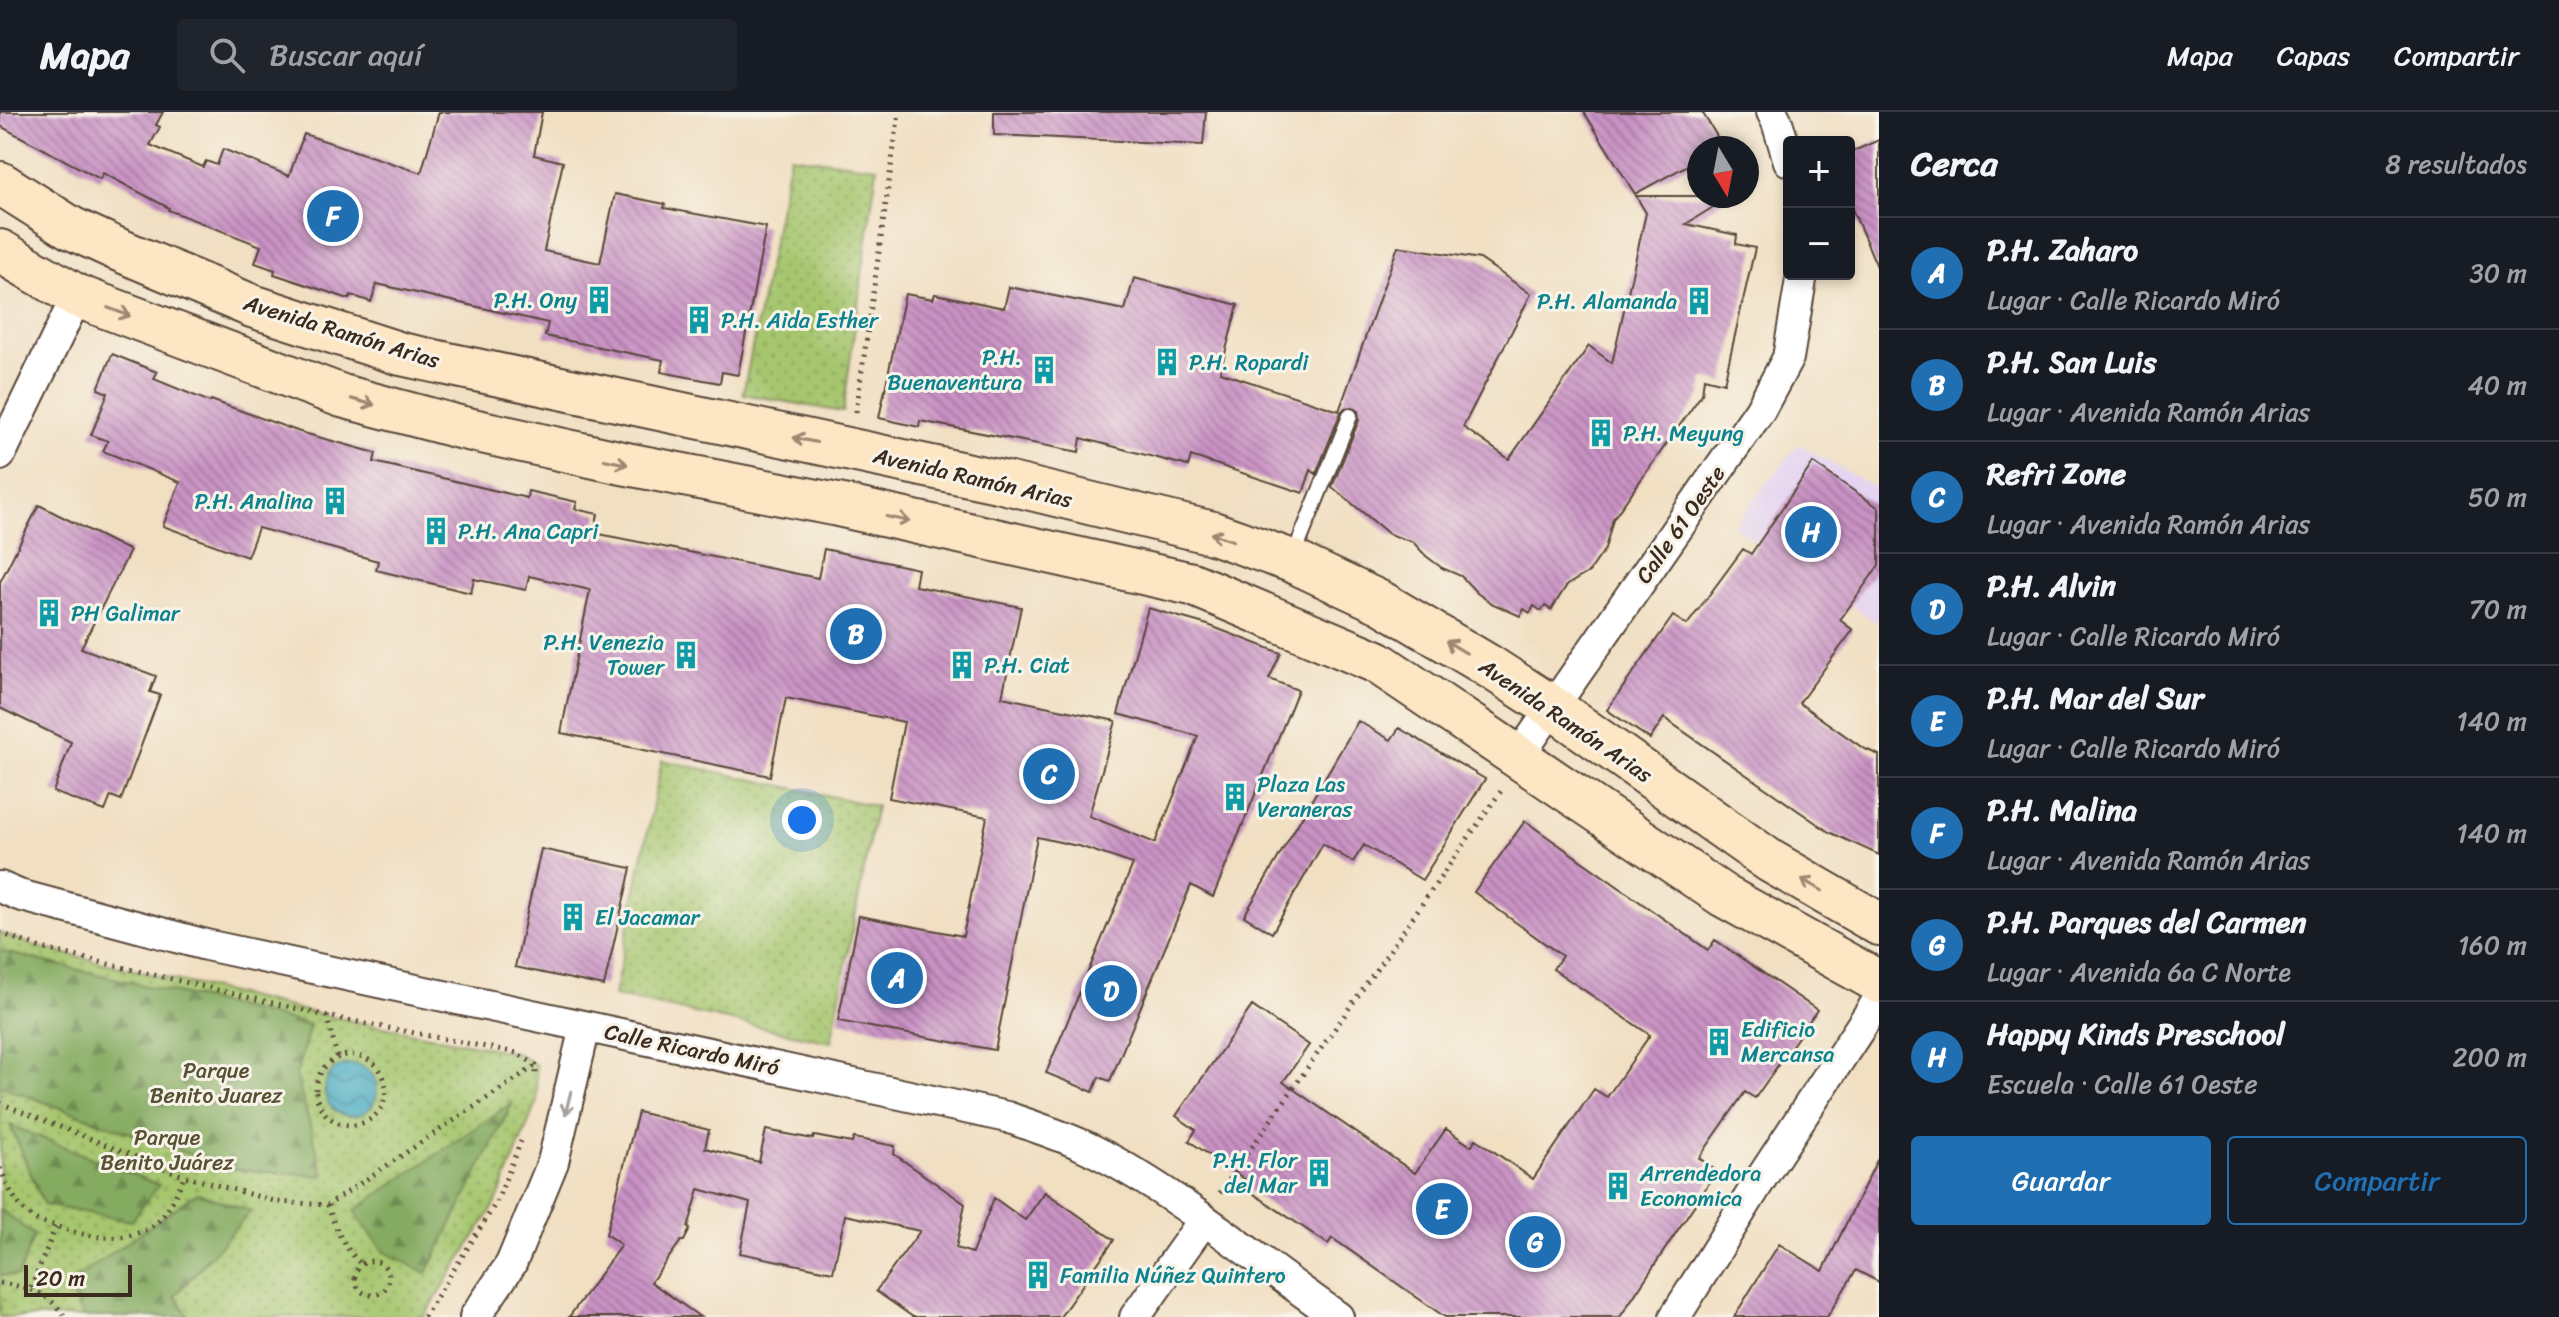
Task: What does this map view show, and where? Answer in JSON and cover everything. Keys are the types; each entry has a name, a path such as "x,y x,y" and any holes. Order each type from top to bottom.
{"main road":[{"name":"Avenida Ramón Arias","path":"0,183 71,228 160,267 252,306 401,354 852,432 1002,482 1213,533 1292,561 1382,603 1552,707 1770,861 1879,924"},
{"path":"0,251 77,296 342,396 459,427 838,505 1192,584 1377,662 1510,774 1879,982"},
{"path":"77,296 88,280 104,270 123,266 160,267"},
{"path":"838,505 852,432"}],"street":[{"path":"1783,115 1786,136"},
{"name":"Calle 61 Oeste","path":"1510,774 1552,707 1760,410 1788,358 1801,280"},
{"path":"0,455 77,296"},
{"name":"Calle Ricardo Miró","path":"0,887 19,895 206,945 1007,1117 1083,1146 1138,1177 1211,1208 1338,1317"},
{"path":"1675,1317 1879,999"},
{"path":"475,1317 511,1264 553,1162 585,1027"},
{"path":"1135,1317 1211,1208"}],"lane":[{"path":"1292,561 1350,416"}],"path":[{"path":"852,432 899,112"},
{"path":"1211,1208 1510,774"},
{"path":"0,933 41,948 327,1016 517,1053 536,1065 578,1065"},
{"path":"327,1016 337,1057"},
{"path":"361,1056 372,1061 385,1080 384,1104 367,1121 356,1125 334,1121 319,1105 316,1082 320,1072 337,1057 361,1056"},
{"path":"536,1065 537,1089"},
{"path":"0,1103 184,1176 278,1202 328,1205 536,1065"},
{"path":"424,1317 496,1203 526,1130"},
{"path":"0,1168 11,1194 35,1219 112,1238 134,1235 156,1223 170,1205 184,1176"},
{"path":"328,1205 340,1239 362,1265"},
{"path":"31,1288 56,1226"},
{"path":"372,1261 387,1269 389,1280 385,1290 375,1295 359,1290 355,1279 362,1265 372,1261"},
{"path":"0,1283 31,1288 65,1317"}],"shaded area":[{"path":"1798,444 1879,490 1879,624 1734,526"}],"green space":[{"path":"790,156 877,167 843,412 743,394"},
{"path":"662,760 876,806 831,1042 614,996"},
{"name":"Parque Benito Juárez","path":"0,933 41,948 327,1016 517,1053 536,1065 537,1101 496,1203 424,1317 0,1317"},
{"name":"Parque Benito Juarez","path":"0,951 310,1025 296,1075 324,1176 230,1169 0,1086"},
{"path":"513,1102 427,1273 384,1252 354,1211"},
{"path":"10,1125 159,1185 131,1221 44,1205"},
{"path":"197,1193 251,1211 175,1296 189,1317 84,1317 65,1286"},
{"path":"0,1209 34,1235 18,1276 0,1275"}],"water":[{"path":"351,1064 370,1071 377,1090 370,1109 351,1116 332,1109 325,1090 332,1071"}],"building":[{"path":"0,112 163,112 156,125 160,127 150,145 203,167 206,161 217,165 223,149 289,176 304,134 421,173 439,112 542,112 534,155 563,162 544,251 600,263 615,194 665,204 664,208 766,227 738,375 722,372 720,383 661,372 663,360 545,336 548,323 377,284 371,302 351,295 349,299 274,274 275,270 255,263 261,246 168,210 103,173 100,179 0,126"},
{"path":"994,112 1206,112 1203,145 994,135"},
{"path":"1584,112 1702,112 1717,136 1687,136 1687,166 1635,194"},
{"path":"1879,140 1879,271 1855,216 1855,150"},
{"path":"1636,196 1687,196 1687,208 1712,208 1686,224 1737,235 1736,244 1755,248 1724,383 1704,378 1702,394 1613,519 1605,549 1589,572 1567,585 1551,610 1545,606 1541,611 1534,606 1530,613 1524,609 1520,616 1491,603 1461,576 1442,568 1426,556 1413,542 1389,534 1332,487 1359,420 1358,411 1353,407 1341,412 1316,474 1311,470 1303,493 1191,456 1188,466 1081,438 1079,452 920,421 919,427 879,418 905,294 933,299 935,294 1004,308 1009,287 1125,310 1134,278 1238,305 1220,372 1339,411 1398,246 1480,259 1531,294 1463,427 1509,459 1589,346 1612,363 1646,213"},
{"path":"112,354 157,372 154,379 210,402 376,453 374,462 527,498 528,491 577,502 575,509 598,514 594,533 818,578 824,549 918,569 915,586 1021,607 1002,697 1116,721 1089,816 1155,843 1198,736 1118,714 1148,608 1208,625 1281,653 1269,679 1298,690 1213,897 1191,885 1110,1081 1099,1077 1093,1092 1046,1073 1133,864 1082,847 1037,837 995,1050 838,1021 859,916 963,936 987,817 889,798 904,722 786,698 770,776 561,733 590,590 529,576 526,590 474,579 471,593 376,570 378,561 258,528 247,557 163,526 180,482 103,451 108,441 91,435 108,393 98,389"},
{"path":"1813,463 1879,508 1879,565 1840,620 1853,630 1799,703 1863,748 1879,755 1879,855 1829,832 1664,718 1650,739 1607,710 1673,616 1687,625 1743,549 1751,554"},
{"path":"39,505 130,551 81,648 156,676 150,692 160,695 121,800 111,796 105,811 53,792 71,742 0,708 0,582"},
{"path":"1358,721 1391,740 1399,728 1485,779 1422,880 1364,845 1353,862 1323,844 1272,933 1244,916"},
{"path":"1525,821 1708,950 1715,940 1817,1010 1755,1098 1745,1092 1699,1158 1717,1171 1620,1317 1445,1317 1332,1238 1328,1244 1248,1190 1252,1184 1189,1141 1196,1130 1176,1116 1252,1006 1309,1045 1283,1082 1415,1173 1446,1129 1471,1146 1476,1139 1533,1179 1594,1089 1607,1097 1650,1035 1553,969 1562,956 1474,892"},
{"name":"El Jacamar","path":"541,849 631,868 604,986 515,967"},
{"path":"638,1112 709,1130 705,1148 759,1162 766,1130 813,1139 814,1136 852,1143 854,1138 895,1146 894,1154 965,1204 956,1248 972,1253 994,1198 1025,1220 1045,1192 1114,1240 1060,1317 913,1317 876,1291 920,1231 845,1215 833,1272 740,1253 750,1203 699,1189 690,1229 684,1241 651,1282 700,1317 569,1317 621,1245 606,1234"},
{"path":"1879,1156 1879,1282 1856,1270 1827,1317 1734,1317 1779,1244 1823,1271"}],"place":[{"name":"P.H. Malina","path":"333,216"},
{"name":"P.H. Ony","path":"599,300"},
{"name":"P.H. Alamanda","path":"1699,301"},
{"name":"P.H. Aida Esther","path":"699,320"},
{"name":"P.H. Ropardi","path":"1167,362"},
{"name":"P.H. Buenaventura","path":"1044,370"},
{"name":"P.H. Meyung","path":"1601,433"},
{"name":"P.H. Analina","path":"335,501"},
{"name":"P.H. Ana Capri","path":"436,531"},
{"name":"Happy Kinds Preschool","path":"1811,532"},
{"name":"PH Galimar","path":"49,613"},
{"name":"P.H. San Luis","path":"856,634"},
{"name":"P.H. Venezia Tower","path":"686,655"},
{"name":"P.H. Ciat","path":"962,665"},
{"name":"Refri Zone","path":"1049,774"},
{"name":"Plaza Las Veraneras","path":"1235,797"},
{"name":"El Jacamar","path":"573,917"},
{"name":"P.H. Zaharo","path":"897,978"},
{"name":"P.H. Alvin","path":"1111,991"},
{"name":"Edificio Mercansa","path":"1719,1042"},
{"name":"P.H. Flor del Mar","path":"1319,1173"},
{"name":"Arrendedora Economica","path":"1618,1186"},
{"name":"P.H. Mar del Sur","path":"1442,1209"},
{"name":"P.H. Parques del Carmen","path":"1535,1242"},
{"name":"Familia Núñez Quintero","path":"1038,1275"}]}
